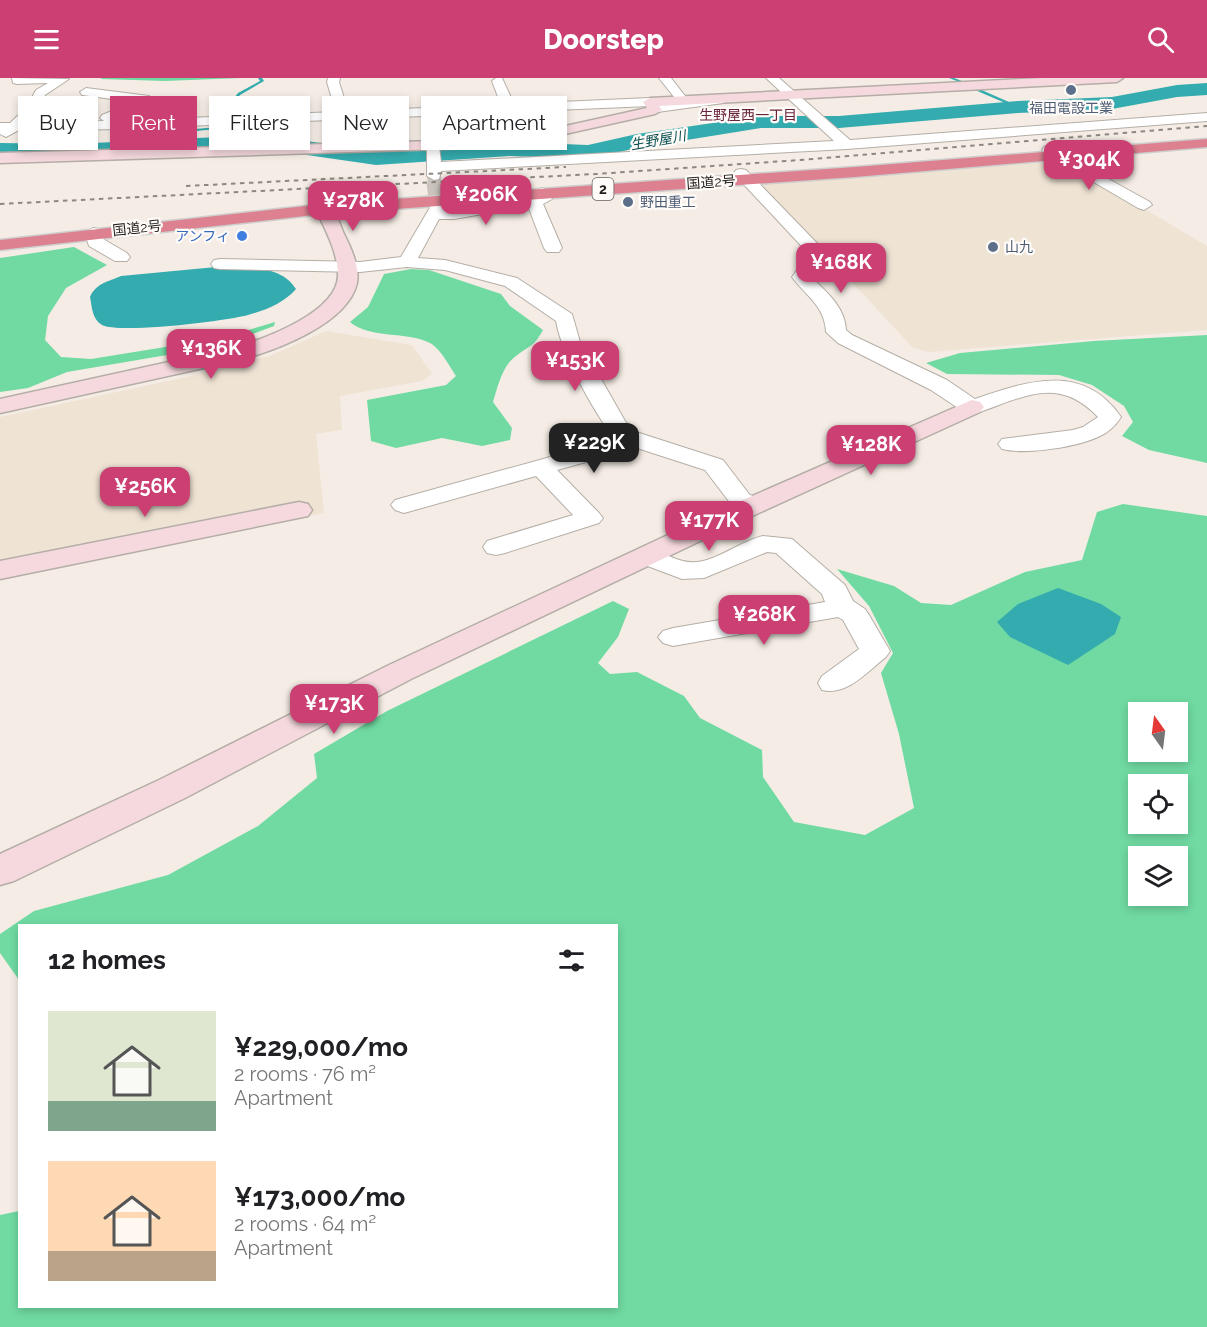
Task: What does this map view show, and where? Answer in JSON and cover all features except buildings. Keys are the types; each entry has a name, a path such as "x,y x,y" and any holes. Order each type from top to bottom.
{"highway":[{"name":"国道2号","path":"1056,153 1207,136"},
{"name":"国道2号","path":"0,237 184,214 1207,143"},
{"name":"国道2号","path":"0,244 322,205 538,197 743,176"}],"street":[{"path":"334,78 337,96"},
{"path":"665,78 683,101"},
{"path":"772,78 847,145"},
{"path":"990,78 1003,85"},
{"path":"434,160 500,142 529,138 653,106 683,101 1117,78"},
{"path":"0,82 19,79 63,79 40,93 33,109 7,127 0,137"},
{"path":"0,86 19,79"},
{"path":"498,81 504,96"},
{"path":"640,87 653,106"},
{"path":"86,92 149,100 110,115 98,126"},
{"path":"567,107 653,106 723,99"},
{"path":"98,126 322,116"},
{"path":"0,158 341,149 434,160 650,158 1207,117"},
{"path":"431,150 434,160"},
{"path":"1056,153 1144,205"},
{"path":"743,176 833,269 830,272 802,274 801,277 833,313 837,322 836,332 871,353 939,385 972,407"},
{"path":"407,262 436,211 454,214 538,197 554,249"},
{"path":"0,406 206,361 258,347 297,330 324,313 340,297 348,282 341,248 322,205"},
{"path":"93,233 95,242 121,257"},
{"path":"220,264 345,267 407,262 445,266 511,282 565,318 570,342 615,424 625,436 714,465 740,499 752,506"},
{"path":"0,871 172,789 400,672 752,506 972,407 1020,392 1047,386 1065,386 1081,390 1100,404 1110,417 1105,425 1083,436 1010,444"},
{"path":"404,505 635,441"},
{"path":"496,547 590,518 542,468"},
{"path":"0,570 299,510"},
{"path":"647,556 682,571 704,570 763,544 783,545 835,591 840,606 855,615 875,651 833,683"},
{"path":"673,637 830,611 840,606"}],"shaded area":[{"path":"1064,161 1207,246 1207,330 929,352 913,348 761,184"},
{"path":"326,331 412,345 432,374 422,381 340,396 342,430 316,434 324,513 0,577 0,417 200,374 272,355"}],"green space":[{"path":"102,78 241,78 165,81 100,79"},
{"path":"74,247 107,265 66,288 48,316 45,340 61,357 91,359 221,338 275,322 274,326 220,346 67,372 28,388 0,392 0,258"},
{"path":"411,269 429,270 501,294 510,306 543,330 534,343 507,365 493,402 512,428 510,440 482,446 442,438 396,448 371,441 367,400 446,385 456,376 434,345 420,339 368,331 350,322 368,307 384,274"},
{"path":"1207,335 1207,463 1149,450 1122,436 1133,422 1124,406 1092,385 1059,375 947,374 926,363 960,353 1094,341"},
{"path":"1123,504 1207,516 1207,1327 0,1327 0,1215 18,1211 18,1308 618,1308 618,924 18,924 18,979 0,953 0,934 34,911 168,875 258,826 317,778 314,754 387,711 613,601 629,609 618,637 598,663 610,674 637,672 684,696 700,718 762,750 763,777 794,822 865,835 914,808 899,734 881,673 893,653 869,606 837,569 894,586 921,603 951,605 1025,572 1082,560 1097,512"}],"water":[{"path":"216,267 271,271 289,281 296,289 280,302 248,315 174,326 113,327 102,325 94,316 90,297 93,292 99,286 121,276"},
{"path":"1058,588 1101,604 1121,617 1115,634 1068,665 1010,637 997,622 1018,604"}],"waterway":[{"path":"237,96 262,81 260,78"},
{"path":"951,78 968,84"},
{"path":"976,89 1018,107"},
{"name":"生野屋川","path":"0,150 73,151 239,143 300,147 376,158 510,149 588,152 637,141 761,122 839,122 1018,107 1112,103 1177,91 1207,89"},
{"path":"98,149 155,134 209,129"}],"tunnel":[{"path":"434,176 435,183"},
{"path":"435,182 438,207"}],"railway":[{"path":"0,204 596,174 800,160 1207,126"},
{"path":"186,186 566,167"}],"place":[{"name":"福田電設工業","path":"1071,90"},
{"name":"野田重工","path":"628,202"},
{"name":"アンフィ","path":"242,236"},
{"name":"山九","path":"993,247"}],"district":[{"name":"生野屋西一丁目","path":"748,115"}]}
